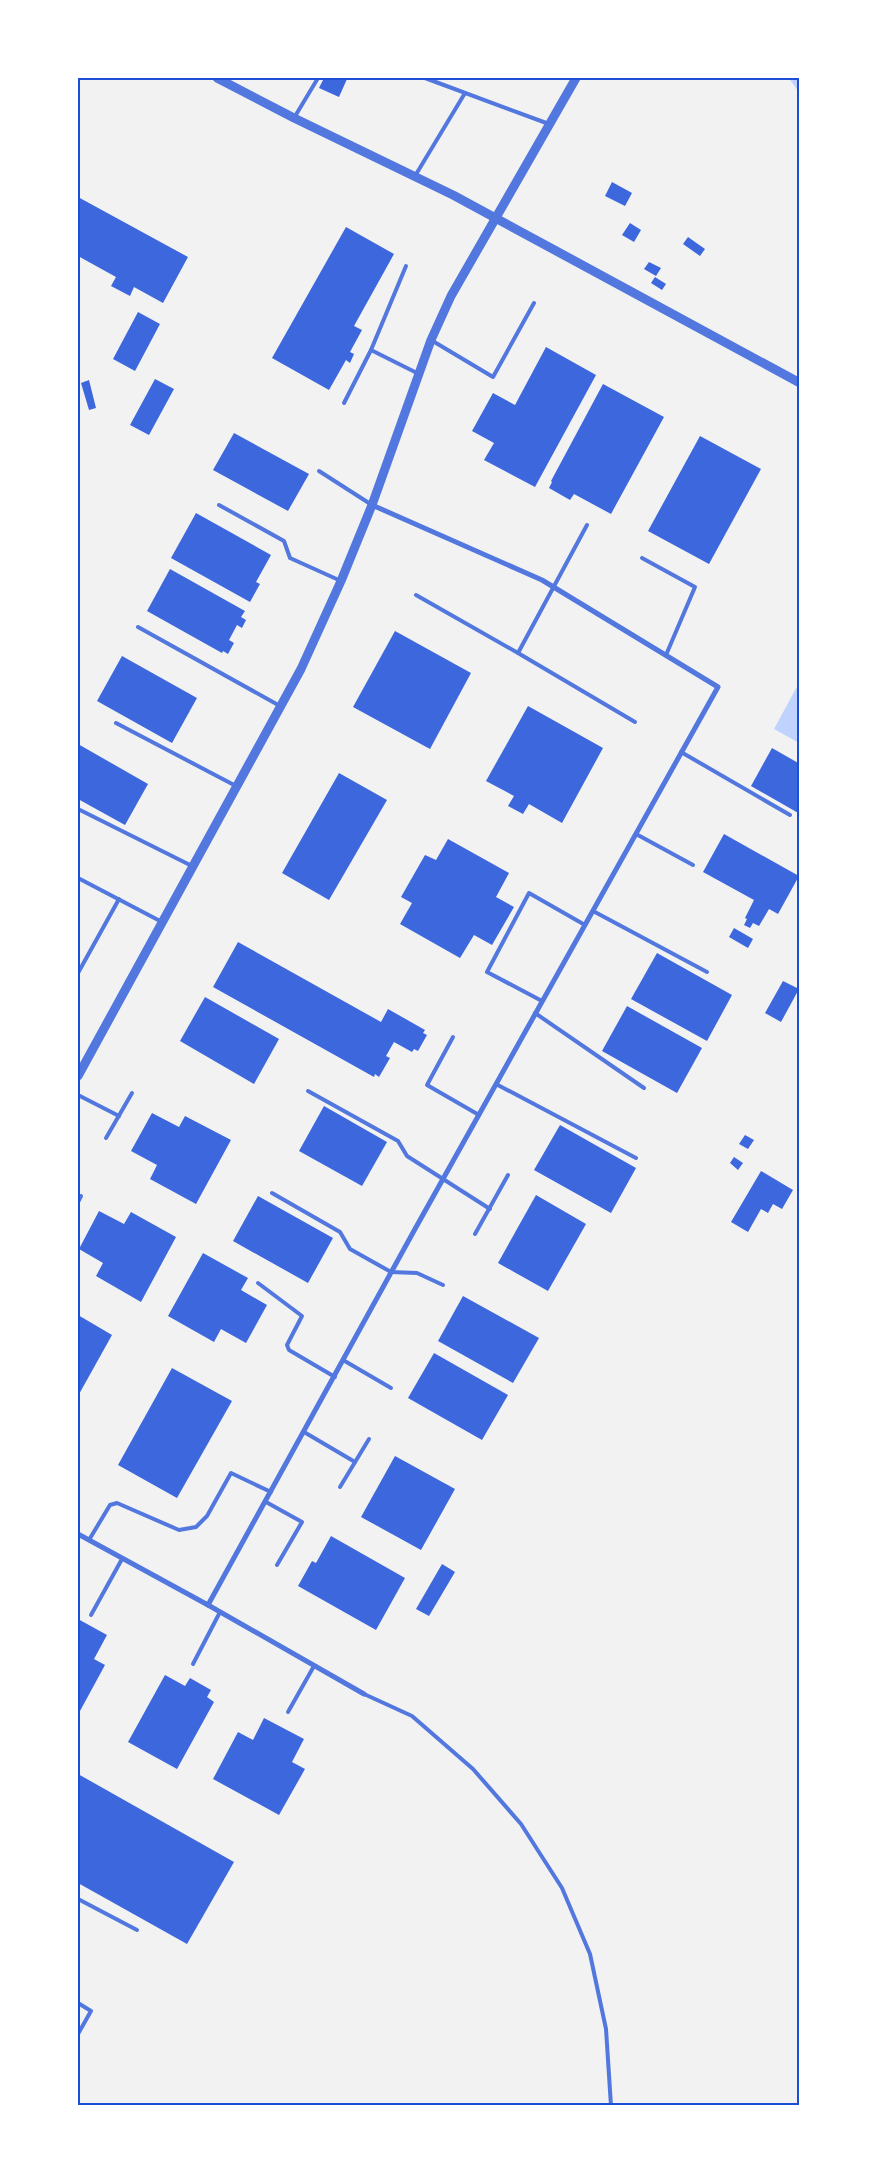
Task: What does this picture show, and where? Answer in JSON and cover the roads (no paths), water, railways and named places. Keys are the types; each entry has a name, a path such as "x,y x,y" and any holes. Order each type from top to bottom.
{"street":[{"path":"217,78 495,217 800,383"},
{"path":"78,1076 81,1063 162,922 301,669 341,581 372,506 431,340 451,296 576,78"},
{"path":"208,1605 442,1180 718,686 553,586 372,506"},
{"path":"78,1534 208,1605 364,1694"}],"lane":[{"path":"294,118 318,78"},
{"path":"424,78 549,124"},
{"path":"415,176 465,93"},
{"path":"344,404 371,350 406,266"},
{"path":"431,340 492,377 534,303"},
{"path":"371,350 419,374"},
{"path":"319,471 372,506"},
{"path":"218,505 284,541 290,558 341,581"},
{"path":"518,653 587,525"},
{"path":"642,558 695,587 666,655"},
{"path":"416,595 635,722"},
{"path":"138,627 280,706"},
{"path":"116,723 236,786"},
{"path":"681,752 790,815"},
{"path":"78,810 192,866"},
{"path":"636,834 693,864"},
{"path":"78,878 162,922"},
{"path":"542,1001 487,972 530,893 585,925"},
{"path":"78,973 119,899"},
{"path":"593,911 707,972"},
{"path":"535,1013 644,1088"},
{"path":"453,1037 427,1085 479,1115"},
{"path":"496,1084 636,1158"},
{"path":"308,1091 398,1141 407,1156 490,1209"},
{"path":"106,1138 132,1093"},
{"path":"78,1095 118,1116"},
{"path":"475,1234 508,1175"},
{"path":"272,1193 340,1232 350,1249 391,1272 417,1273 443,1285"},
{"path":"78,1202 81,1196"},
{"path":"258,1283 302,1316 287,1344 290,1350 334,1377"},
{"path":"343,1360 391,1388"},
{"path":"304,1432 355,1462"},
{"path":"340,1487 369,1439"},
{"path":"88,1540 110,1505 117,1503 180,1530 196,1527 208,1516 231,1473 271,1492"},
{"path":"266,1502 302,1522 277,1565"},
{"path":"91,1615 122,1559"},
{"path":"193,1664 220,1612"},
{"path":"288,1712 314,1666"},
{"path":"364,1694 412,1716 473,1769 521,1824 562,1888 590,1954 606,2029 611,2106"},
{"path":"78,1899 137,1930"},
{"path":"78,2003 91,2011 78,2034"}],"water":[{"path":"799,683 799,743 774,729"}],"waterway":[{"path":"792,78 800,89"}]}
